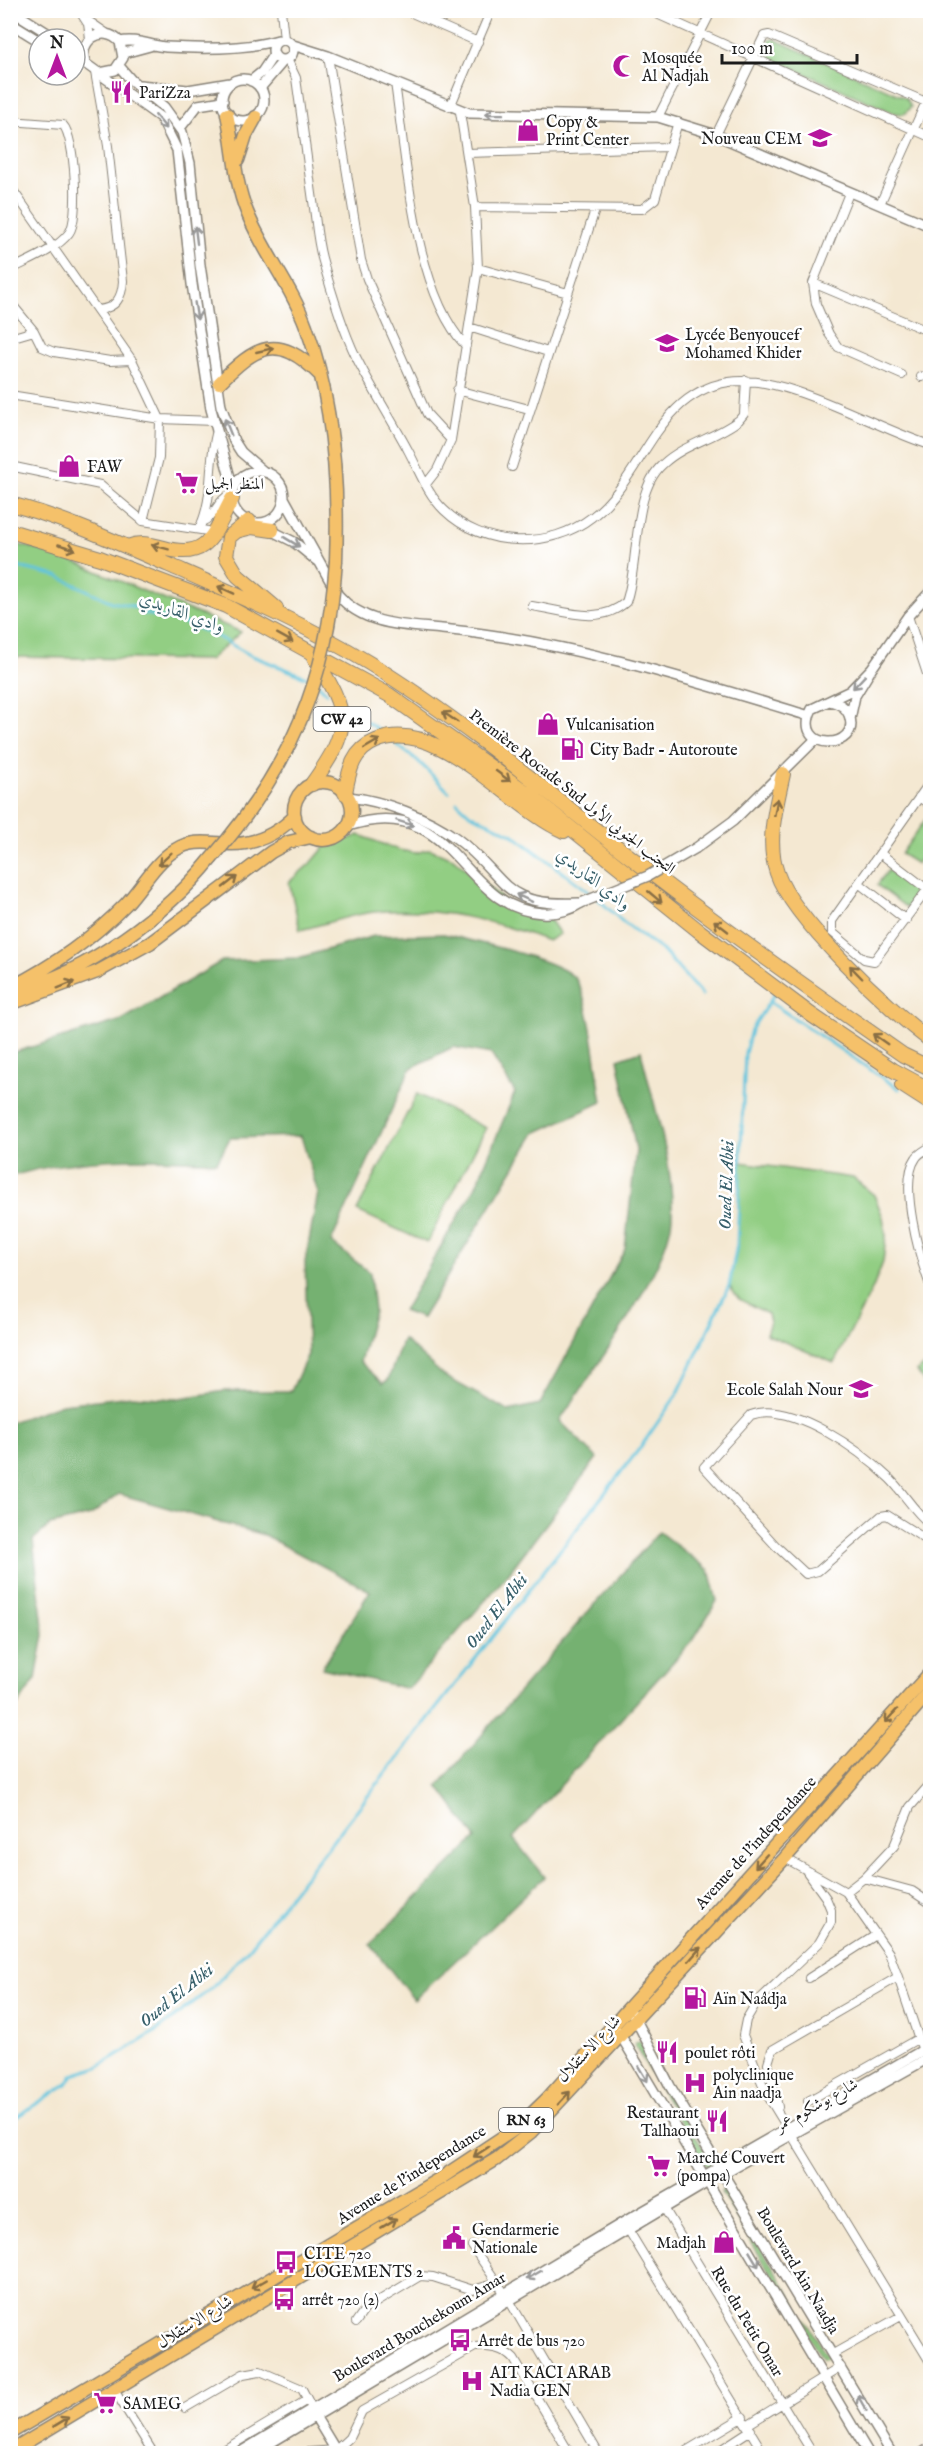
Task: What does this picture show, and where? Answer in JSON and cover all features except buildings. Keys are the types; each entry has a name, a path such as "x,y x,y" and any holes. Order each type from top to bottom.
{"highway":[{"path":"127,547 142,543 189,552 205,545 214,532 232,493"},
{"name":"Première Rocade Sud التجنب الجنوبي الأول","path":"10,504 127,547 290,619 369,663 470,730 739,940 903,1055 930,1068"},
{"path":"252,522 232,533 226,551 231,565 243,580 290,619"},
{"path":"232,533 252,527 272,530"},
{"name":"Première Rocade Sud التجنب الجنوبي الأول","path":"10,531 100,558 176,585 226,606 360,678 441,730 741,962 857,1047 930,1090"},
{"name":"CW 42","path":"311,653 339,700 342,725 336,750 312,784"},
{"path":"347,795 350,767 359,752 381,739 405,737 450,753 546,821 585,840"},
{"path":"783,774 771,832 777,873 784,890 816,931 868,985 930,1040"},
{"path":"741,962 770,991 817,1028 930,1102"}],"main road":[{"path":"10,1004 41,983 93,957 130,933 182,892 211,859 263,794 302,721 326,643 336,561 335,467 319,374 300,311 249,219 242,199 227,114"},
{"path":"236,170 242,145 256,117"},
{"path":"219,383 247,357 270,347 294,353 319,374"},
{"path":"10,1004 97,972 132,953 184,918 271,852 289,843 311,837 328,840 339,835 348,826 352,809 347,795 330,783 312,784 299,796 295,816 299,826 311,837"},
{"path":"10,989 52,966 90,937 126,904 165,858 176,849 197,842 249,842 275,832 295,816"},
{"path":"10,989 41,983"},
{"name":"Avenue de l'independance","path":"10,2433 441,2178 518,2127 629,2008 930,1673"},
{"name":"شارع الاستقلال","path":"10,2452 208,2330 497,2159 531,2132 785,1858 930,1691"}],"street":[{"path":"11,10 38,27"},
{"path":"80,10 86,19 120,42 124,53 119,66 111,72 95,71"},
{"path":"137,84 188,90 250,81 266,66 281,40 281,10"},
{"path":"405,10 478,42"},
{"path":"450,107 490,13 477,10"},
{"path":"648,10 930,137"},
{"path":"658,117 712,10"},
{"path":"86,19 90,38"},
{"path":"10,23 27,34"},
{"path":"87,42 90,38 105,33"},
{"path":"716,135 764,36 775,36 926,102"},
{"path":"120,42 134,40 153,45 253,45 281,40 328,56 460,111 658,117 716,135 930,226"},
{"path":"124,53 153,45"},
{"path":"253,45 285,60 296,78 321,254 355,354 426,484 443,509 462,524 505,538 528,542 552,538 573,529 593,517 617,493 648,443 680,405 711,386 746,380 791,389 930,445"},
{"path":"260,88 293,54 293,45"},
{"path":"328,56 361,260 367,279 427,414 450,440"},
{"path":"87,61 95,71 108,146 123,281 123,291 118,300 111,307 98,310"},
{"path":"119,66 164,107 180,128 189,157 200,265 221,406 234,441 241,452 264,472 279,481 284,498 344,602 358,613 375,620 507,638 641,665 809,716"},
{"path":"87,67 161,118 177,150 192,284 216,425 235,510 252,522 294,542 325,568"},
{"path":"232,83 225,90 222,101 227,114 241,121 256,117 264,105 260,88 250,81"},
{"path":"395,83 424,264 448,321 466,346"},
{"path":"879,204 930,93"},
{"path":"180,128 198,105 222,101"},
{"path":"426,484 437,471 450,440 478,268 475,207 460,111"},
{"path":"10,121 63,125 68,130 75,212 70,233 53,247 10,270"},
{"path":"475,207 642,209 649,206 661,183 668,147 678,122"},
{"path":"467,153 668,147"},
{"path":"10,186 132,360 160,419 159,458 143,521"},
{"path":"849,193 813,283 816,304 829,334 838,346 902,375"},
{"path":"512,467 595,210"},
{"path":"478,268 568,293"},
{"path":"813,283 930,333"},
{"path":"10,302 34,332 42,347 54,352 120,362 132,360"},
{"path":"469,327 548,352"},
{"path":"10,338 34,332"},
{"path":"921,377 930,375"},
{"path":"532,606 596,616 609,614 626,602 645,496 653,476 661,465 675,455 739,420 744,414 746,380"},
{"path":"457,390 529,409"},
{"path":"10,395 160,419 216,425"},
{"path":"200,525 210,493 216,425"},
{"path":"10,466 100,485 143,521 200,525 214,532"},
{"path":"200,525 211,516 221,499 232,493 243,476 257,471 264,472"},
{"path":"252,522 271,519 282,506 284,498"},
{"path":"872,668 850,691 817,705 809,716 809,728 816,739 829,743 843,739 850,726 855,696 908,616 930,592"},
{"path":"908,616 930,683"},
{"path":"830,701 844,708 850,719"},
{"path":"348,826 385,819 429,832 448,846 495,895 520,909 556,913 569,910 648,876 696,848 733,821 816,739"},
{"path":"881,854 929,888 877,960 871,962 834,936 831,929 832,921 930,782"},
{"path":"347,795 371,801 439,827 466,846 501,883 524,899 545,904 581,903"},
{"path":"919,797 930,805"},
{"path":"860,884 906,920"},
{"path":"930,1147 916,1158 910,1176 917,1245 930,1285"},
{"path":"930,1524 890,1480 866,1460 822,1430 794,1416 758,1413 751,1415 704,1467 776,1546 806,1574 818,1571 881,1516 887,1515 930,1542"},
{"path":"846,1892 864,1878 894,1846 910,1808 930,1784"},
{"path":"785,1858 846,1892 889,1953 919,2038 928,2056"},
{"path":"805,1869 826,1898 831,1910 831,1922 819,1943 756,2003 746,2020 743,2035 766,2093 930,2362"},
{"path":"864,1878 903,1888 930,1903"},
{"path":"809,1978 876,1935"},
{"path":"780,2116 768,2063 772,2050 898,1977"},
{"name":"Boulevard Ain Naadja","path":"629,2008 670,2086 892,2454"},
{"name":"Boulevard Ain Naadja","path":"615,2023 869,2454"},
{"path":"808,2101 919,2038"},
{"name":"شارع بوشكوم عمر","path":"252,2454 314,2412 506,2296 706,2179 928,2056"},
{"name":"Rue du Petit Omar","path":"662,2205 813,2454"},
{"path":"626,2226 764,2454"},
{"path":"472,2246 506,2296 598,2453"},
{"path":"356,2322 365,2309 420,2276 433,2277 473,2290 497,2283"},
{"path":"832,2354 902,2316"},
{"path":"282,2454 337,2452 349,2438 362,2411 475,2347 487,2346 508,2353 514,2359 570,2454"},
{"path":"681,2454 747,2424 841,2367"},
{"path":"185,2408 243,2374 266,2373 302,2389 337,2452"},
{"path":"114,2390 153,2454"},
{"path":"217,2454 307,2400"},
{"path":"237,2454 314,2412"},
{"path":"714,2454 747,2424"},
{"path":"919,2454 930,2447"}],"green space":[{"path":"774,39 906,98 911,107 904,114 894,113 772,59 766,49 770,40"},
{"path":"11,543 54,553 241,632 209,660 11,657"},
{"path":"925,820 930,824 930,844 917,864 901,854"},
{"path":"359,835 399,850 416,853 430,849 453,858 516,910 551,921 560,934 548,941 508,927 468,917 407,911 364,914 300,930 289,882 313,861 329,842 342,841"},
{"path":"888,870 919,893 907,908 877,885"},
{"path":"444,934 537,959 569,973 577,981 590,1023 602,1102 535,1133 422,1318 403,1311 475,1188 515,1092 491,1054 453,1047 411,1068 331,1242 370,1273 374,1311 360,1362 383,1383 388,1380 403,1339 444,1376 508,1411 540,1404 625,1249 636,1150 618,1059 641,1051 670,1175 672,1217 668,1239 643,1292 608,1350 560,1421 597,1458 504,1579 408,1689 322,1668 370,1591 264,1535 119,1494 91,1515 50,1525 33,1540 44,1635 36,1679 11,1715 11,1422 62,1404 132,1396 174,1399 225,1391 291,1391 308,1354 305,1262 318,1193 301,1136 230,1138 217,1162 165,1159 88,1161 37,1169 11,1176 11,1053 122,1020 222,961 298,958 374,936"},
{"path":"417,1094 486,1128 427,1243 357,1211"},
{"path":"740,1162 853,1178 874,1195 883,1217 886,1236 883,1262 873,1288 834,1363 766,1334 770,1322 768,1314 739,1299 729,1286 737,1245"},
{"path":"930,1362 930,1392 917,1371"},
{"path":"659,1532 709,1570 717,1601 693,1640 513,1838 544,1877 414,2000 370,1944 476,1838 438,1786"},
{"path":"640,2041 712,2164 707,2167 634,2044"},
{"path":"725,2189 828,2357 823,2359 721,2192"}],"waterway":[{"name":"وادي القاريدي","path":"10,565 57,576 112,602 137,607 142,613 179,621 211,633 250,655 311,679"},
{"name":"وادي القاريدي","path":"317,683 327,693"},
{"name":"وادي القاريدي","path":"347,708 383,733"},
{"name":"وادي القاريدي","path":"396,744 418,761 449,792"},
{"name":"وادي القاريدي","path":"457,802 470,814 512,834 593,895"},
{"name":"وادي القاريدي","path":"598,899 624,923 663,951 702,995"},
{"name":"Oued El Abki","path":"10,2121 67,2084 73,2075 98,2067 155,2032 212,1988 249,1948 640,1448 678,1393 729,1286 737,1245 745,1053 751,1030 775,993"},
{"path":"770,1002 899,1089"}],"place":[{"name":"Mosquée Al Nadjah","path":"624,66"},
{"name":"PariZza","path":"121,92"},
{"name":"Copy & Print Center","path":"528,130"},
{"name":"Nouveau CEM","path":"820,138"},
{"name":"Lycée Benyoucef Mohamed Khider","path":"667,343"},
{"name":"FAW","path":"69,466"},
{"name":"المنظر الجميل","path":"187,483"},
{"name":"Vulcanisation","path":"548,724"},
{"name":"City Badr - Autoroute","path":"572,749"},
{"name":"Ecole Salah Nour","path":"861,1389"},
{"name":"Aïn Naâdja","path":"695,1998"},
{"name":"poulet rôti","path":"667,2052"},
{"name":"polyclinique Ain naadja","path":"695,2083"},
{"name":"Restaurant Talhaoui","path":"717,2121"},
{"name":"Marché Couvert (pompa)","path":"659,2166"},
{"name":"Gendarmerie Nationale","path":"454,2238"},
{"name":"Madjah","path":"724,2242"},
{"name":"CITE 720 LOGEMENTS 2","path":"286,2262"},
{"name":"arrêt 720 (2)","path":"284,2299"},
{"name":"Arrêt de bus 720","path":"460,2340"},
{"name":"AIT KACI ARAB Nadia GEN","path":"472,2381"},
{"name":"SAMEG","path":"105,2403"}]}
